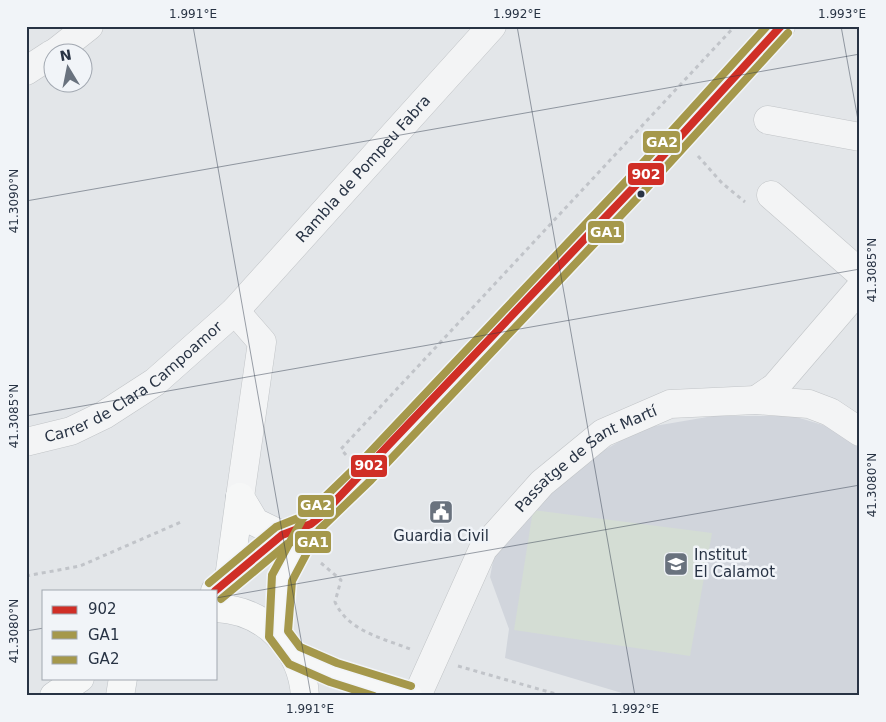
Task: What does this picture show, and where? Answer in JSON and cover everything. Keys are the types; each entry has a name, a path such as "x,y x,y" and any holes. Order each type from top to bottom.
{"main road":[{"path":"240,498 255,522 282,535"},
{"path":"222,584 240,498"},
{"path":"222,584 282,535 311,524"},
{"path":"305,696 302,677 286,645 282,578 311,524"},
{"path":"218,608 239,611 253,617 286,645 333,672 408,696"},
{"path":"54,696 77,680"},
{"path":"120,696 123,680"}],"street":[{"path":"69,42 89,26"},
{"name":"Rambla de Pompeu Fabra","path":"235,311 492,26"},
{"path":"311,524 364,473 638,184 781,26"},
{"path":"26,71 42,61"},
{"path":"768,120 860,137"},
{"path":"771,195 860,273"},
{"path":"756,400 775,387 860,288"},
{"path":"235,311 262,342 240,498"},
{"name":"Carrer de Clara Campoamor","path":"26,442 70,431 104,416 155,382 235,311"},
{"name":"Passatge de Sant Martí","path":"417,696 484,549 542,483 603,433 670,404 756,400 809,404 830,412 860,432"}],"path":[{"path":"349,458 341,450 736,26"},
{"path":"704,162 722,183"},
{"path":"26,576 80,566 181,522"},
{"path":"317,559 341,580 335,602 341,614 357,628 434,659 563,696"}],"shaded area":[{"name":"Institut El Calamot","path":"713,416 793,416 836,429 860,446 860,696 632,696 505,658 509,629 490,577 495,551 559,476 643,428"},
{"path":"533,510 712,533 690,656 514,630"}],"transit line":[{"name":"GA2","path":"374,696 330,682 289,664 269,637 272,575 303,518 357,466 630,177 767,26"},
{"name":"902","path":"216,590 282,535 311,524 321,516 637,184 781,26"},
{"name":"GA1","path":"411,686 337,663 300,647 288,631 292,581 319,530 371,480 644,191 788,33"},
{"name":"GA2","path":"209,583 276,527 306,515"},
{"name":"GA1","path":"221,599 287,544 314,533"}],"place":[{"name":"Guardia Civil","path":"441,512"},
{"name":"Institut El Calamot","path":"676,564"}]}
